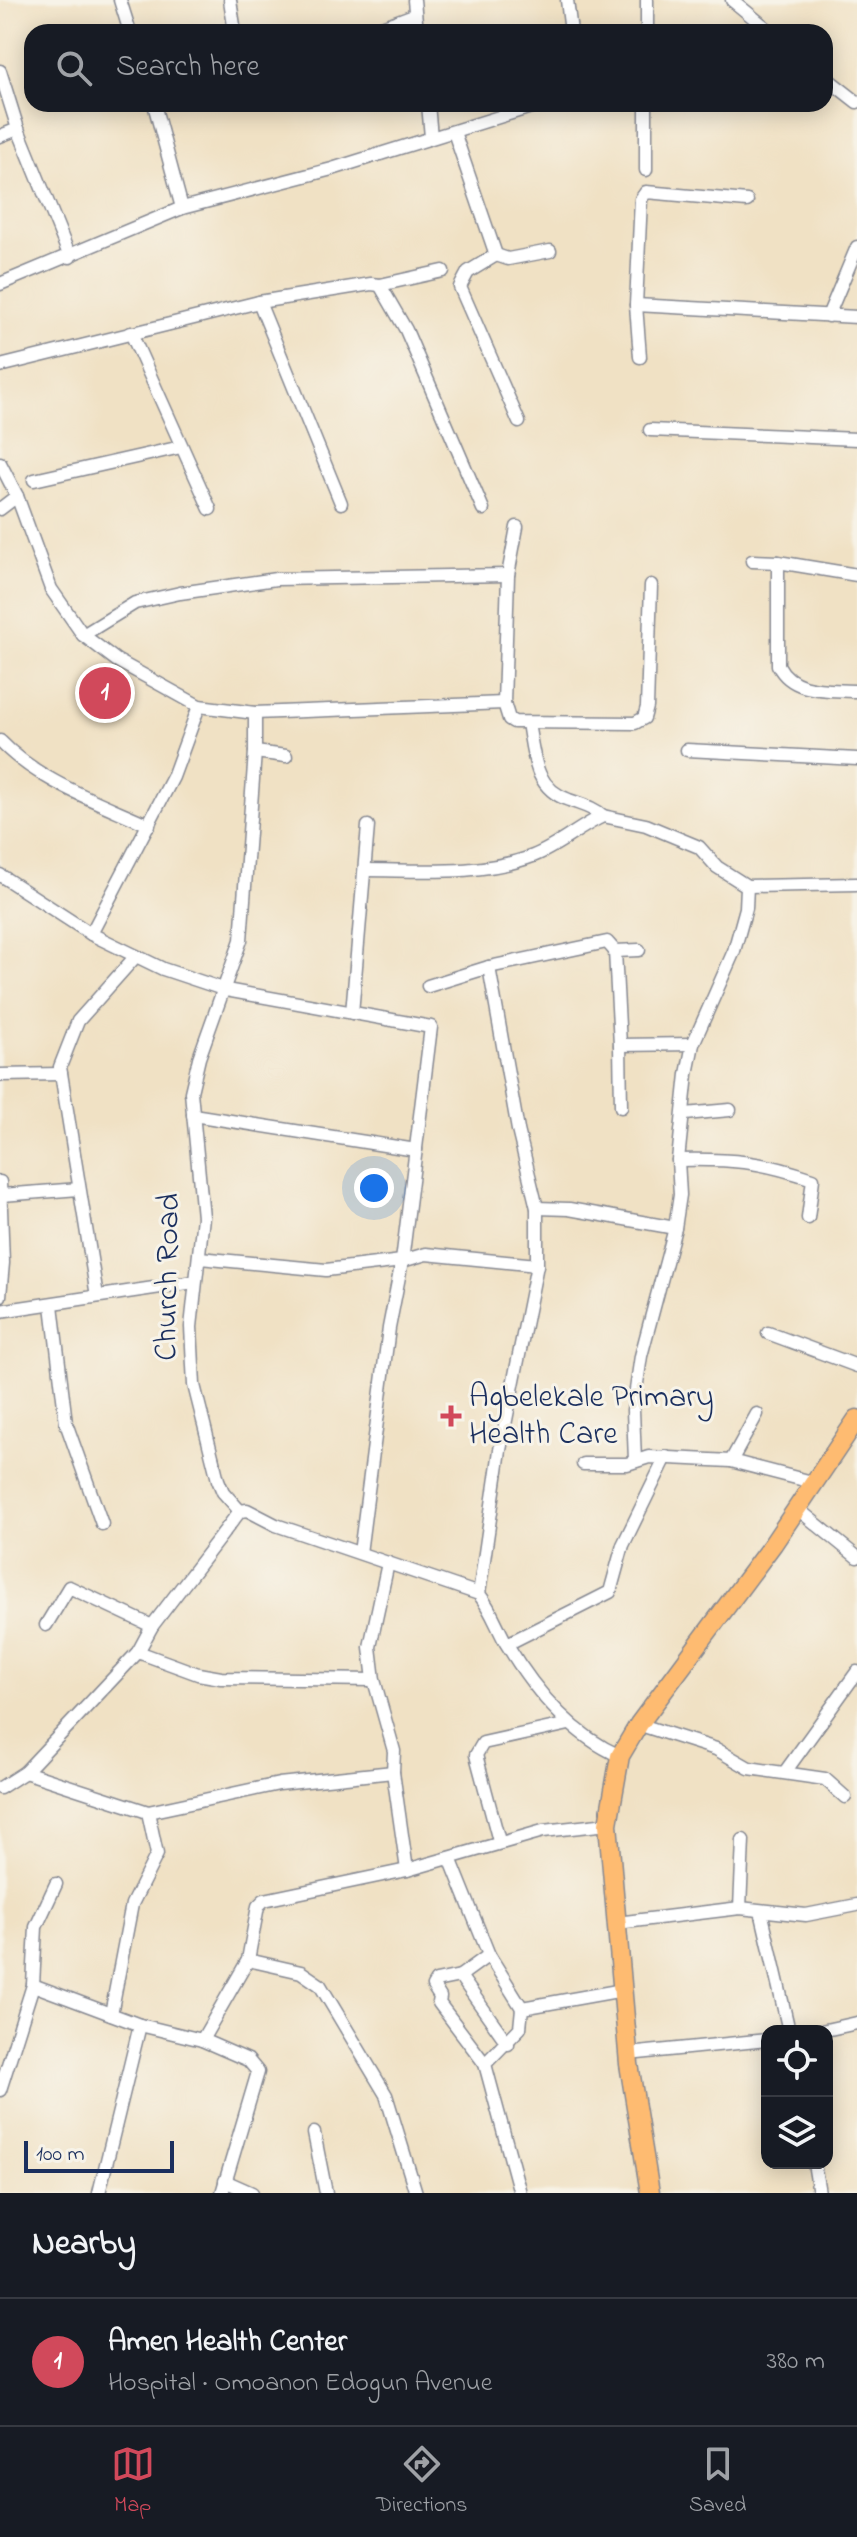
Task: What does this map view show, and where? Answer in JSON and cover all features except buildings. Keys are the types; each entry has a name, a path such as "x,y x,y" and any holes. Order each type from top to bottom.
{"main road":[{"path":"650,2193 636,2119 608,1824 620,1756 639,1724 773,1544 857,1419"},
{"path":"661,2193 648,2140 625,1922 618,1813 629,1761 647,1727 857,1438"}],"street":[{"path":"120,0 128,24"},
{"path":"230,0 234,24"},
{"path":"414,0 416,24"},
{"path":"567,0 570,24"},
{"path":"647,0 647,24"},
{"path":"732,0 761,24"},
{"path":"390,24 414,15"},
{"path":"0,71 18,129 70,257"},
{"path":"833,83 857,102"},
{"path":"156,112 182,208"},
{"path":"429,112 431,137"},
{"path":"0,284 182,208 332,169 516,112"},
{"path":"646,112 646,170"},
{"path":"0,136 18,129"},
{"path":"454,132 496,255"},
{"path":"640,357 636,305 641,199 646,192 747,201"},
{"path":"828,316 857,247"},
{"path":"519,422 460,287 468,272 496,255 508,259 550,251"},
{"path":"0,366 259,302 380,285 443,271"},
{"path":"380,285 406,330 483,509"},
{"path":"259,302 341,503"},
{"path":"636,305 857,317"},
{"path":"131,333 210,509"},
{"path":"650,430 857,439"},
{"path":"34,480 181,447"},
{"path":"0,463 17,496 51,589 83,635 116,660 199,706 255,713 504,703"},
{"path":"0,509 17,496"},
{"path":"517,527 508,575 504,703 509,719 528,723 635,723 644,718 647,707 651,585"},
{"path":"752,561 778,562 857,575"},
{"path":"778,562 778,665 785,678 801,687 857,691"},
{"path":"83,635 135,603 276,579 508,575"},
{"path":"91,934 173,777 199,706"},
{"name":"Church Road","path":"240,1511 223,1492 218,1480 198,1409 191,1339 194,1282 200,1258 203,1217 193,1115 193,1078 241,940 255,752 255,713"},
{"path":"528,723 539,777 556,795 595,808 603,816 646,825 699,847 717,867 747,886 857,884"},
{"path":"0,741 21,760 63,786 149,825"},
{"path":"687,750 857,759"},
{"path":"255,752 286,756"},
{"path":"365,870 459,869 513,861 533,856 603,816"},
{"path":"352,1013 368,826"},
{"path":"0,875 91,934 136,956 226,990 431,1027 402,1261 389,1328 360,1553"},
{"path":"635,1461 633,1410 641,1356 675,1228 680,1195 678,1160 693,1044 734,951 746,908 747,886"},
{"path":"428,986 489,967 607,942 615,951 621,1107"},
{"path":"615,951 639,950"},
{"path":"97,1296 61,1074 64,1051 78,1021 136,956"},
{"path":"489,967 518,1130 537,1208 537,1265 500,1450 479,1594 507,1644 569,1724 596,1745 620,1756"},
{"path":"620,1045 693,1044"},
{"path":"0,1075 61,1074"},
{"path":"685,1114 730,1110"},
{"path":"193,1115 416,1150"},
{"path":"678,1160 739,1159 771,1164 813,1179 808,1218"},
{"path":"0,1296 1,1188 79,1189"},
{"path":"537,1208 569,1209 675,1228"},
{"path":"200,1258 326,1270 402,1261 426,1254 537,1265"},
{"path":"0,1311 194,1282"},
{"path":"52,1305 66,1423 102,1524"},
{"path":"768,1333 857,1366"},
{"path":"731,1461 757,1414"},
{"path":"507,1644 610,1592 623,1545 666,1457"},
{"path":"583,1464 612,1465 666,1457 731,1461 812,1482"},
{"path":"0,1788 25,1772 138,1652 152,1626 240,1511 247,1510 276,1525 479,1594"},
{"path":"804,1514 857,1557"},
{"path":"388,1563 371,1633 374,1680 394,1751 393,1772 407,1870"},
{"path":"46,1625 64,1590 69,1587 152,1626"},
{"path":"138,1652 198,1674 221,1678 374,1680"},
{"path":"785,1772 857,1672"},
{"path":"499,1841 476,1755 478,1748 483,1743 569,1724"},
{"path":"647,1727 716,1749 749,1768 825,1779 845,1797"},
{"path":"25,1772 148,1812 279,1784 393,1772"},
{"path":"111,2014 132,1904 157,1854 148,1812"},
{"path":"202,2040 248,1960 258,1906 264,1900 407,1870 499,1841 543,1831 608,1824"},
{"path":"740,1908 743,1840"},
{"path":"450,1858 489,1955 522,2008 523,2020 508,2044 485,2064"},
{"path":"0,2090 33,1985 36,1927 56,1884"},
{"path":"625,1922 740,1908 806,1915 857,1905"},
{"path":"761,1911 788,2025"},
{"path":"489,1955 460,1976 436,1981 433,1986 440,1997 439,2003 485,2064 520,2193"},
{"path":"248,1960 301,1972 320,1985 386,2095 416,2193"},
{"path":"460,1976 508,2044"},
{"path":"33,1985 140,2025 202,2040 248,2060 258,2072 224,2187 252,2193"},
{"path":"522,2008 623,1990"},
{"path":"833,2028 857,2023"},
{"path":"99,2193 140,2025"},
{"path":"638,2053 761,2041"},
{"path":"314,2133 326,2193"},
{"path":"815,2169 819,2193"}],"place":[{"name":"Amen Health Center","path":"105,693"},
{"name":"Agbelekale Primary Health Care","path":"451,1416"}]}
